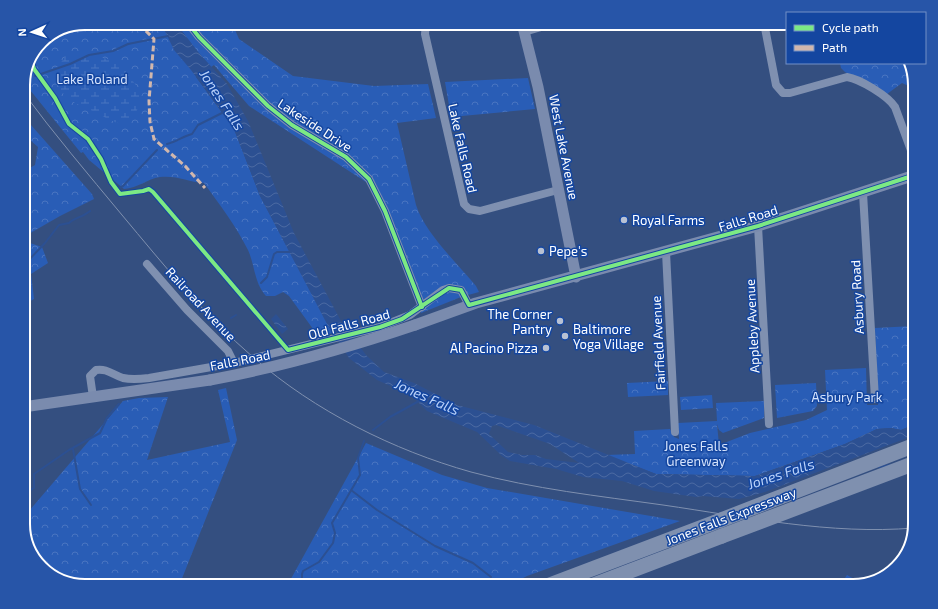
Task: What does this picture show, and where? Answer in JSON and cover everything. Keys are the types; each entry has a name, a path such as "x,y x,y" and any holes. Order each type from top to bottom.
{"highway":[{"name":"Jones Falls Expressway","path":"565,579 908,448"},
{"name":"Jones Falls Expressway","path":"609,579 908,466"}],"main road":[{"name":"West Lake Avenue","path":"524,30 538,88 576,277"},
{"name":"Falls Road","path":"30,406 210,380 253,372 314,357 415,325 469,305 576,277 758,226 908,177"}],"street":[{"name":"Lakeside Drive","path":"194,30 246,86 272,110 292,125 346,157 369,179 386,211 422,306"},
{"name":"Lake Falls Road","path":"425,30 425,34 464,204 474,211 480,211 558,190"},
{"path":"765,30 774,81 780,91 790,94 847,77 891,100 908,142"},
{"name":"Asbury Road","path":"863,193 875,400"},
{"name":"Appleby Avenue","path":"758,226 769,424"},
{"name":"Fairfield Avenue","path":"666,252 675,432"},
{"name":"Railroad Avenue","path":"147,264 187,310 231,354 234,363"},
{"name":"Old Falls Road","path":"93,397 90,376 96,370 106,369 122,377 140,379 167,376 234,363 354,334 402,319 443,290 449,288 460,290 469,305"}],"green space":[{"path":"89,30 86,32 76,31"},
{"name":"Lake Roland","path":"235,30 239,39 293,76 374,86 428,84 436,118 397,123 416,205 426,226 451,258 476,286 479,292 461,297 421,313 389,226 369,184 249,106 214,65 196,77 234,129 260,196 333,333 321,336 316,333 289,296 283,292 275,296 266,296 257,280 248,250 228,216 204,183 172,177 160,177 134,187 124,189 89,160 83,152 81,153 30,90 32,71 40,52 52,52 52,41 57,37 74,31"},
{"path":"92,55 111,60 122,65 141,93 140,103 134,115 123,124 109,120 74,102 64,94 60,88 57,80 56,69 65,57"},
{"path":"840,64 904,64 907,74 908,86 902,83 887,94 845,72 841,68"},
{"path":"528,78 535,109 451,117 445,82"},
{"path":"30,124 92,194 94,199 30,233 30,168 35,165 38,147 30,140"},
{"path":"30,243 42,247 48,263 31,274 34,299 30,301"},
{"path":"908,326 908,427 901,430 891,428 877,429 845,444 755,476 656,474 606,455 635,454 634,431 670,429 674,437 679,439 678,423 717,421 716,403 764,401 764,418 723,433 719,430 717,424 719,445 750,433 806,420 827,410 825,370 866,368 867,405 878,405 875,328"},
{"path":"668,381 668,395 628,397 627,383"},
{"name":"Asbury Park","path":"816,383 817,406 813,411 777,418 775,385"},
{"path":"226,388 237,440 182,579 85,579 67,576 54,570 37,552 34,545 30,528 30,510 123,401 139,398 168,397 147,460 230,442 218,390"},
{"name":"Jones Falls Greenway","path":"712,395 713,408 681,410 680,397"},
{"path":"366,443 442,475 487,488 680,521 521,579 291,579"},
{"path":"847,575 854,579 853,579 844,579"}],"water":[{"name":"Jones Falls","path":"164,30 182,30 199,53 227,84 248,121 294,233 341,321 366,355 384,372 414,383 457,405 534,425 656,474 755,476 845,444 877,429 891,428 901,430 908,427 908,438 765,492 739,499 703,496 696,497 654,491 622,481 583,477 556,469 510,461 502,456 477,432 427,411 411,395 377,380 349,358 327,324 260,196 234,129 191,70 174,50","holes":["496,425 550,444 579,463 508,452 489,434 492,426"]},
{"path":"276,314 288,329 282,334 271,319"}],"waterway":[{"path":"35,76 70,64 89,55 113,51 128,44 168,36"},
{"path":"167,144 192,134 198,125 224,112"},
{"path":"117,189 123,186 157,150"},
{"path":"30,259 59,225 69,223 90,211"},
{"path":"261,283 267,277 274,254 277,252 291,252"},
{"path":"231,318 236,315"},
{"path":"373,430 390,417 419,401"},
{"path":"30,490 34,488 34,474 69,450 100,433 107,418 119,404"},
{"path":"302,579 303,571 319,562 333,543 335,533 332,523 360,475 358,458 364,441"},
{"path":"73,449 80,489 91,505"},
{"path":"879,467 890,465"},
{"path":"351,490 377,510 435,546 473,563 491,577"}],"tram line":[{"path":"30,101 71,154 153,252 201,307 236,342 278,377 303,395 356,427 442,463 495,478 543,488 788,524 851,529 883,530 908,528"}],"marked path":[{"path":"145,30 154,39 149,101 150,122 154,139 185,166 205,188"}],"cycle path":[{"path":"194,30 268,106 292,125 346,157 369,179 385,211 422,307"},
{"path":"34,67 55,98 69,124 88,139 101,159 111,182 120,194 149,189 153,192 288,350 380,327 402,319 449,288 461,290 469,305 758,226 908,177"}],"place":[{"name":"Royal Farms","path":"624,220"},
{"name":"Pepe's","path":"541,251"},
{"name":"The Corner Pantry","path":"560,321"},
{"name":"Baltimore Yoga Village","path":"565,336"},
{"name":"Al Pacino Pizza","path":"546,348"}]}
